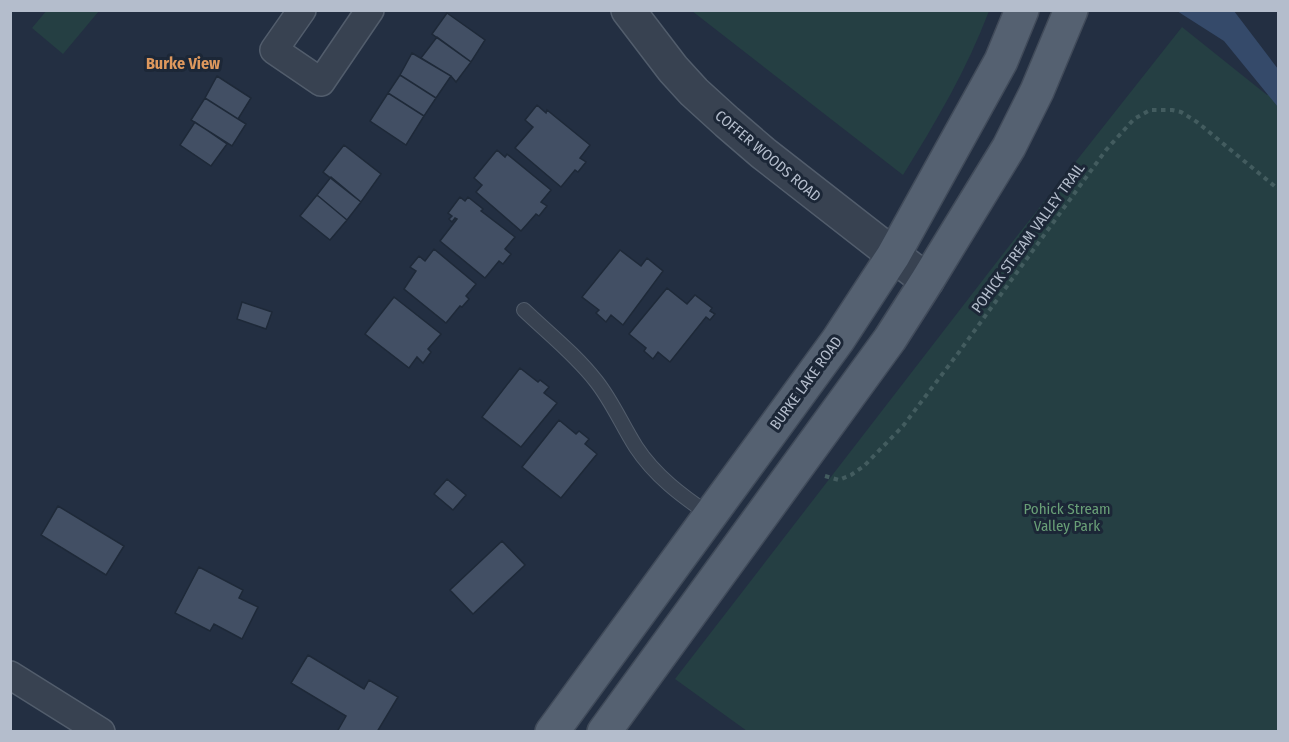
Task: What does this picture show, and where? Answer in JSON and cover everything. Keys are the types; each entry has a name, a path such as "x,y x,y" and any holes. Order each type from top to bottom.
{"main road":[{"name":"BURKE LAKE ROAD","path":"552,732 838,340 893,256 1002,61 1022,10"},
{"path":"604,732 876,358 927,281 1009,147 1037,91 1071,10"}],"street":[{"path":"302,10 274,50 321,82 370,10"},
{"name":"COFFER WOODS ROAD","path":"628,10 673,69 694,92 763,153 927,281"},
{"path":"10,675 101,732"}],"lane":[{"path":"524,310 584,365 611,400 649,465 680,495 710,515"}],"path":[{"name":"POHICK STREAM VALLEY TRAIL","path":"819,473 838,480 851,474 864,466 903,426 1085,182 1106,150 1134,119 1150,110 1181,112 1197,122 1278,189"}],"green space":[{"path":"47,10 99,11 63,54 32,28"},
{"path":"692,11 989,11 950,95 903,175"},
{"name":"Pohick Stream Valley Park","path":"1182,27 1267,95 1278,89 1278,731 747,731 675,679 1006,250"}],"water":[{"path":"1177,11 1234,11 1278,69 1278,107 1224,41"}],"building":[{"path":"447,13 485,40 471,62 432,34"},
{"path":"437,37 471,62 456,82 451,76 421,58"},
{"path":"412,53 451,76 436,98 400,75"},
{"path":"400,75 436,98 424,116 388,93"},
{"path":"217,76 251,98 238,119 205,98"},
{"path":"388,93 424,116 406,145 370,121"},
{"path":"205,98 246,124 232,146 191,120"},
{"path":"537,105 546,113 547,110 590,145 580,158 586,162 578,172 575,170 561,187 515,148 533,127 525,120"},
{"path":"195,122 227,144 211,166 180,145"},
{"path":"344,145 381,174 361,202 323,172"},
{"path":"497,150 505,157 507,154 551,190 541,202 547,206 539,216 536,214 521,231 476,192 482,185 474,178"},
{"path":"331,177 361,202 347,220 317,195"},
{"path":"317,195 347,220 330,240 300,216"},
{"path":"460,197 465,201 468,197 483,209 481,211 515,237 505,249 511,254 503,264 499,261 485,278 440,241 457,219 455,218 452,222 449,219 452,216 448,213"},
{"path":"434,249 476,284 466,296 469,299 446,323 404,289 416,271 410,267 419,256 425,261"},
{"path":"620,250 641,266 647,258 663,271 623,325 611,315 606,322 596,313 599,310 582,297"},
{"path":"667,288 687,304 695,295 712,308 710,311 715,314 710,320 706,317 670,362 658,352 653,359 644,351 646,348 629,334"},
{"path":"394,297 441,334 428,349 431,352 423,363 417,357 409,368 365,334"},
{"path":"242,302 272,312 266,329 237,319"},
{"path":"520,368 538,382 540,380 549,387 544,393 557,403 521,447 482,417"},
{"path":"559,420 576,434 579,431 589,439 585,444 597,454 561,498 522,467"},
{"path":"447,479 466,495 453,510 434,494"},
{"path":"58,506 124,546 106,575 41,535"},
{"path":"502,541 525,565 473,614 450,590"},
{"path":"199,567 243,590 239,598 258,607 242,639 214,624 210,631 175,613"},
{"path":"308,655 364,689 369,680 398,697 377,732 337,732 346,716 291,683"}],"district":[{"name":"Burke View","path":"183,63"}]}
